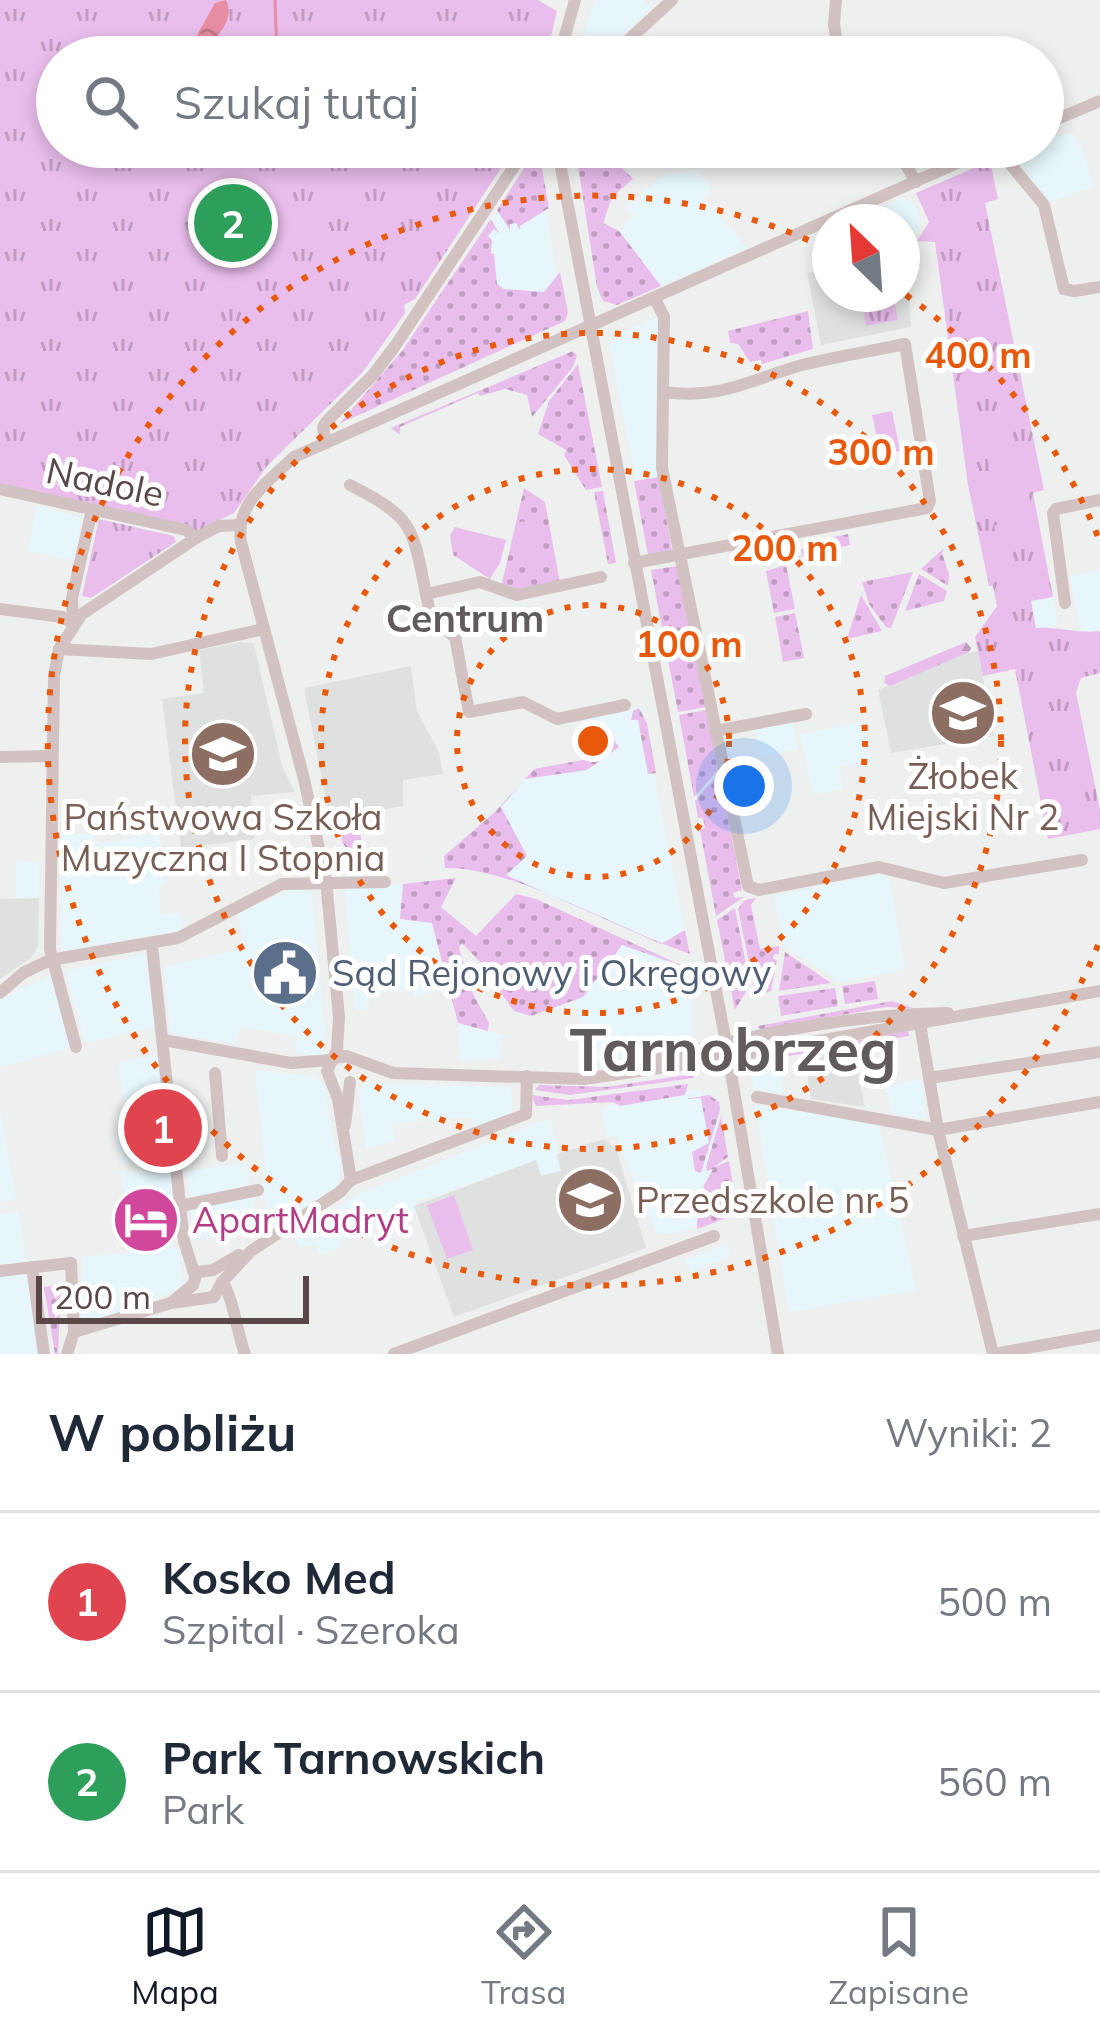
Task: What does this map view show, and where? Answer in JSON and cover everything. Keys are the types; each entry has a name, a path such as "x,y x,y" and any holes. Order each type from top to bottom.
{"street":[{"path":"565,36 574,0"},
{"path":"632,36 671,0"},
{"path":"835,36 836,0"},
{"path":"1064,116 1100,101"},
{"path":"326,443 326,422 395,346 514,168"},
{"path":"561,168 727,1050 778,1354"},
{"path":"908,168 916,182"},
{"path":"344,1126 352,1060 339,1017 326,881 239,524 253,496 294,457 947,168"},
{"path":"1012,168 1044,205 1064,289 1100,287"},
{"path":"655,299 664,317 662,468 746,881 753,889 879,867 944,883 1082,860"},
{"path":"634,562 927,508 931,491 905,344 798,366 732,391 664,392"},
{"path":"350,485 395,508 406,520 414,536 431,618 455,637 469,712 523,702 556,719 625,705"},
{"name":"Nadole","path":"0,489 186,530 196,538"},
{"path":"1065,603 1053,513 1100,500"},
{"path":"73,624 72,598 92,510"},
{"path":"76,1046 50,960 54,676 59,650 73,624 196,538 226,524 239,524"},
{"path":"426,594 480,583 517,596 601,577"},
{"path":"0,609 62,616 73,624"},
{"path":"59,650 151,654 264,629"},
{"path":"715,731 806,714"},
{"path":"0,757 52,757"},
{"path":"0,993 22,973 50,960 152,946 197,929 282,884 385,882"},
{"path":"152,946 189,1264 200,1289 232,1319"},
{"path":"727,1050 920,1024 1100,991"},
{"path":"291,1063 331,1078 352,1080 393,1073 584,1079 876,1015 974,1012"},
{"path":"339,1017 331,1078 351,1180"},
{"path":"920,1024 938,1130 993,1354 1100,1335"},
{"path":"163,1040 216,1063 352,1060 393,1073"},
{"path":"929,1078 1100,1052"},
{"path":"216,1063 222,1156"},
{"path":"217,1276 351,1180 526,1114 526,1076"},
{"path":"757,1096 938,1130 1100,1102"},
{"path":"180,1206 258,1190"},
{"path":"963,1236 1100,1214"},
{"path":"394,1354 715,1236"},
{"path":"0,1271 70,1264 74,1332 67,1354"},
{"path":"32,1267 44,1354"},
{"path":"200,1289 201,1270 217,1276 228,1288 244,1354"},
{"path":"74,1332 171,1303 200,1289 219,1291 217,1276"}],"shaded area":[{"path":"595,0 644,0 652,7 622,36 583,36"},
{"path":"1072,133 1085,156 1093,186 1051,202 1023,168 1064,168 1064,135"},
{"path":"527,168 539,168 562,308 490,295 471,249"},
{"path":"695,170 713,188 703,198 747,248 661,286 619,231 634,216 627,207 662,175"},
{"path":"902,197 913,204 888,204"},
{"path":"815,312 910,312 911,327 821,345"},
{"path":"657,317 659,477 636,481 610,347 615,336"},
{"path":"37,505 82,519 73,560 28,551"},
{"path":"1100,570 1100,631 1081,633 1070,576"},
{"path":"1053,597 1058,625 1036,629 1031,600"},
{"name":"Państwowa Szkoła Muzyczna I Stopnia","path":"254,644 282,766 295,792 251,796 255,839 181,848 162,699 204,693 199,650"},
{"path":"978,651 994,736 891,753 878,690"},
{"path":"411,666 417,712 439,752 443,774 403,780 403,806 330,819 304,688"},
{"path":"644,706 690,954 515,882 467,867 445,868 444,856 496,811 534,769 593,758 586,721 590,716"},
{"path":"863,722 871,761 839,767 843,789 813,794 800,734"},
{"path":"793,723 798,749 761,756 756,729"},
{"path":"159,832 164,885 158,886 161,915 179,912 184,930 62,951 60,835 93,834 96,845"},
{"path":"17,860 39,862 39,898 16,898"},
{"path":"878,875 889,877 905,969 840,982 784,946 774,895"},
{"path":"403,884 400,919 432,923 446,987 415,998 412,990 370,993 368,1010 355,1010 345,888"},
{"path":"293,888 312,893 325,1031 323,1057 296,1052 297,1036 240,1027 235,1044 170,1032 164,967 246,948 238,914"},
{"path":"39,898 38,946 31,958 0,979 0,899"},
{"path":"622,945 692,969 692,1031 687,1041 596,1064 575,1004"},
{"path":"145,954 155,1027 85,1043 66,971"},
{"path":"50,975 70,1048 0,1067 0,999"},
{"path":"458,1023 504,1035 498,1059 460,1061"},
{"path":"853,1049 865,1107 811,1099 805,1057"},
{"path":"160,1055 172,1159 121,1164 115,1119 126,1116 118,1062"},
{"path":"780,1061 783,1094 754,1089 752,1077 760,1064"},
{"path":"255,1070 314,1077 324,1084 342,1167 338,1187 282,1225 271,1221 262,1189 265,1164"},
{"path":"922,1079 925,1119 891,1112 886,1085"},
{"path":"363,1083 511,1087 512,1115 473,1129 471,1117 392,1123 395,1141 366,1149 359,1097"},
{"path":"699,1089 707,1105 717,1111 731,1212 679,1233 657,1233 615,1136 607,1137 602,1113 608,1106"},
{"path":"755,1105 879,1124 916,1290 789,1312"},
{"path":"0,1108 16,1199 0,1202"},
{"path":"550,1118 562,1171 541,1177 535,1161 417,1202 416,1213 339,1241 340,1247 320,1255 315,1244 299,1248 295,1239 356,1195"},
{"path":"604,1139 616,1149 646,1248 454,1317 414,1206 536,1160 541,1176 561,1171 557,1154"},
{"path":"246,1162 250,1180 245,1188 190,1198 187,1171"},
{"path":"170,1167 180,1235 130,1242 121,1171"},
{"path":"252,1195 260,1231 195,1240 194,1208"},
{"path":"18,1211 26,1261 0,1264 0,1214"},
{"path":"728,1244 730,1257 691,1272 685,1260"},
{"path":"179,1247 183,1286 139,1308 109,1317 81,1318 82,1257"},
{"path":"27,1272 38,1354 0,1354 0,1275"}],"green space":[{"path":"0,0 538,0 557,11 551,36 36,36 36,168 501,168 362,373 267,466 234,513 195,532 0,485"},
{"path":"524,168 542,168 549,208 520,230 516,223 510,224 510,230 497,210"},
{"path":"578,168 622,168 633,179 612,197 603,223 619,231 661,286 617,305 603,301"},
{"path":"974,168 991,168 998,199 985,203 1044,490 1033,493 1053,597 1031,601 1036,628 1100,631 1100,673 1081,678 1076,692 1100,829 1048,839 1015,669 983,676 975,637 997,606 968,485 935,242 920,241 929,222 916,193"},
{"path":"491,219 499,233 494,229 488,236 497,284 504,289 544,292 560,272 568,312 565,321 339,424 402,351"},
{"path":"808,311 813,349 762,364 761,360 750,362 738,344 730,343 728,331"},
{"path":"863,312 896,312 898,320 866,326"},
{"path":"573,351 577,356 573,367 532,417 527,395 505,389 478,393 400,427 400,435 391,428"},
{"path":"578,364 602,487 586,490 564,455 566,450 538,434 549,401"},
{"path":"892,411 900,451 881,455 872,415"},
{"path":"1018,447 1031,504 1000,512 986,454"},
{"path":"659,477 672,551 648,555 634,481"},
{"path":"524,488 545,502 560,583 518,593 501,587"},
{"path":"603,491 616,563 608,564 594,492"},
{"path":"99,519 174,536 176,542 91,598 82,596"},
{"path":"1027,520 1030,537 998,544 994,526"},
{"path":"539,521 540,567 518,567 517,522"},
{"path":"455,527 506,540 490,579 453,555 450,535"},
{"path":"848,534 850,545 791,559 788,557 787,552 794,551 795,557 802,556 801,549 812,547 811,541 817,540 820,548 819,540"},
{"path":"944,548 942,553 948,586 921,569"},
{"path":"786,565 795,609 774,613 766,571"},
{"path":"677,566 706,707 678,712 651,570"},
{"path":"913,572 891,628 886,627 869,604 862,582"},
{"path":"919,574 947,591 944,601 905,611"},
{"path":"903,576 905,584 898,598 878,603 874,581"},
{"path":"861,595 882,631 847,639 847,638"},
{"path":"795,613 804,658 783,662 775,617"},
{"path":"966,642 969,652 890,686 884,683 885,676"},
{"path":"639,708 647,723 656,773 648,774 638,720 631,720"},
{"path":"706,710 718,770 694,797 679,715"},
{"path":"605,728 619,747 587,770 525,779 501,807 527,856 506,875 557,898 502,877 445,868 444,856 496,811 534,769 593,758 588,731"},
{"path":"719,773 742,890 733,893 735,898 744,897 716,916 700,830 705,828 695,801"},
{"path":"358,814 365,868 357,875 349,869 350,854 342,842 343,816"},
{"path":"456,878 441,907 476,936 516,894 685,967 622,945 583,997 531,1016 514,1011 490,978 500,966 497,962 482,964 462,943 459,948 488,1031 458,1023 432,923 400,919 403,884"},
{"path":"756,898 751,905 760,949 779,946 773,959 777,960 771,991 759,995 755,991 774,968 754,987 738,909 745,900"},
{"path":"735,908 750,985 735,1010 717,920"},
{"path":"685,930 690,954 663,944"},
{"path":"785,952 831,983 779,991"},
{"path":"875,981 878,999 845,1004 842,986"},
{"path":"835,988 838,1006 781,1016 778,996"},
{"path":"892,1001 916,1009 886,1007 759,1030 758,1026"},
{"path":"908,1031 909,1036 764,1060 765,1058"},
{"path":"693,1074 694,1078 570,1095 535,1090 539,1085 606,1087"},
{"path":"688,1084 685,1095 620,1106 613,1102 536,1106 531,1095 569,1100"},
{"path":"709,1095 719,1102 720,1110 701,1173 695,1171 692,1152 709,1143 701,1098 686,1099"},
{"path":"721,1116 728,1157 714,1167 729,1161 738,1213 728,1217 703,1187 713,1169 706,1167"},
{"path":"702,1192 724,1219 697,1229 698,1196"},
{"path":"454,1195 473,1250 447,1259 427,1205"},
{"path":"61,1284 58,1354 55,1354 44,1287"}],"water":[{"path":"226,0 226,23 217,36 196,36 215,3"}],"waterway":[{"path":"275,0 276,36"}],"place":[{"name":"Park Tarnowskich","path":"233,223"},
{"name":"Żłobek Miejski Nr 2","path":"963,713"},
{"name":"Państwowa Szkoła Muzyczna I Stopnia","path":"223,754"},
{"name":"Sąd Rejonowy i Okręgowy","path":"285,973"},
{"name":"Kosko Med","path":"163,1128"},
{"name":"Przedszkole nr 5","path":"590,1200"},
{"name":"ApartMadryt","path":"146,1220"}],"district":[{"name":"Centrum","path":"465,618"},
{"name":"Tarnobrzeg","path":"733,1050"}]}
